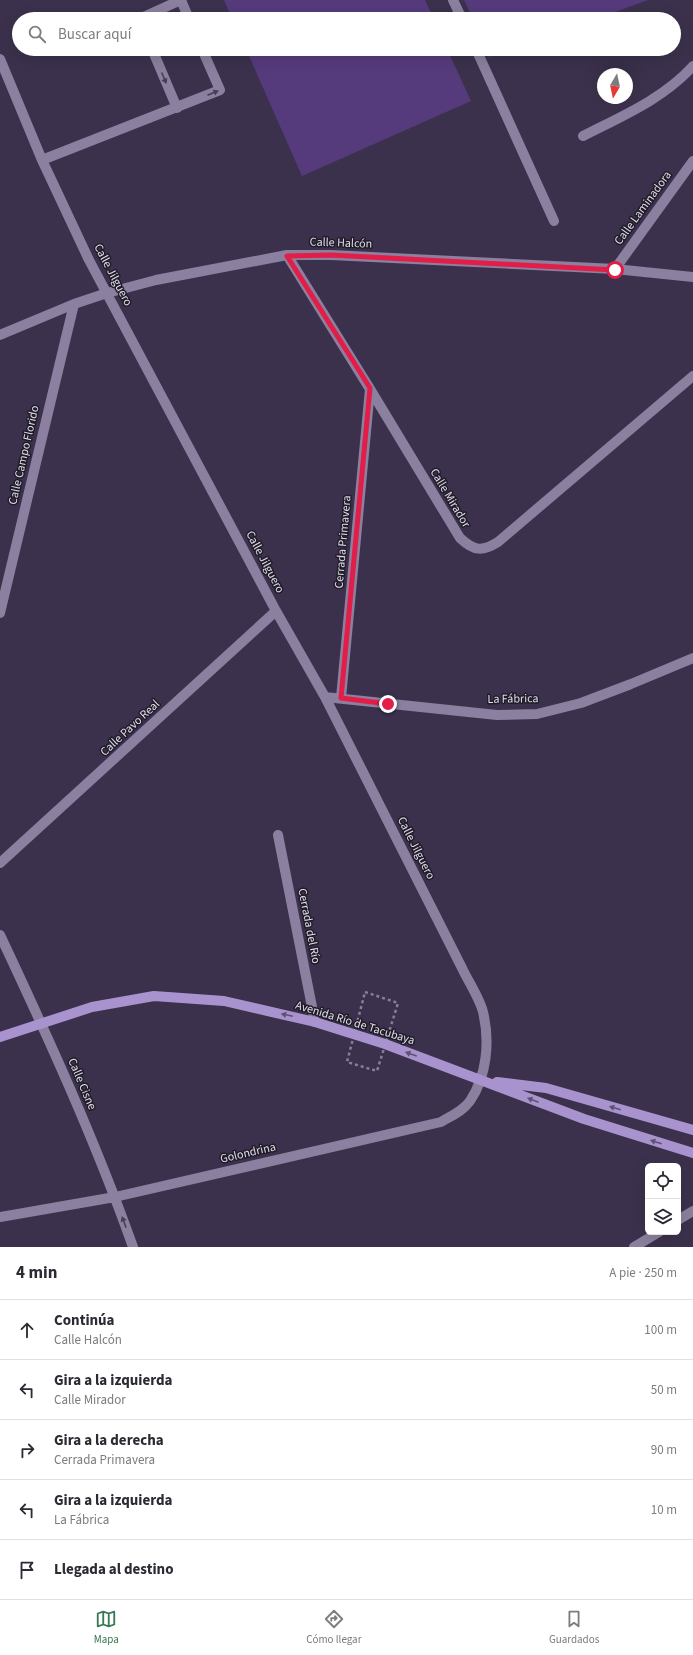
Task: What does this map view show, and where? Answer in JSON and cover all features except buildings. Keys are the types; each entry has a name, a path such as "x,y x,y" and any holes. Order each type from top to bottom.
{"main road":[{"name":"Avenida Río de Tacubaya","path":"0,1037 92,1008 154,996 224,1002 315,1022 385,1044 481,1079 584,1120 693,1153"},
{"path":"481,1079 546,1088 693,1130"}],"street":[{"path":"154,12 181,0 187,12"},
{"path":"453,0 459,12"},
{"path":"155,56 177,108"},
{"path":"42,160 220,90 205,56"},
{"path":"479,56 554,221"},
{"name":"Calle Jilguero","path":"0,59 42,160 89,260 276,611 325,696 483,1011 487,1042 481,1079"},
{"path":"583,136 659,96 680,80 693,66"},
{"name":"Calle Laminadora","path":"615,270 693,161"},
{"name":"Calle Halcón","path":"0,335 74,304 107,293 156,280 287,256 331,255 615,270 693,277"},
{"name":"Calle Mirador","path":"287,256 370,388 460,538 468,546 477,549 487,548 498,542 693,376"},
{"name":"Calle Campo Florido","path":"0,613 74,304"},
{"name":"Cerrada Primavera","path":"341,698 370,388"},
{"name":"Calle Pavo Real","path":"0,863 276,611"},
{"name":"La Fábrica","path":"325,696 497,715 537,714 581,703 693,658"},
{"name":"Cerrada del Río","path":"278,835 315,1022"},
{"name":"Calle Cisne","path":"0,935 42,1024 115,1197 133,1247"},
{"name":"Golondrina","path":"0,1217 115,1197 441,1122 458,1113 470,1101 481,1079"},
{"path":"681,1218 693,1211"},
{"path":"634,1247 654,1235"}],"path":[{"path":"365,992 398,1003 385,1044"},
{"path":"348,1062 377,1071"}],"route":[{"path":"388,704 341,698 370,388 287,256 331,255 615,270"}]}
